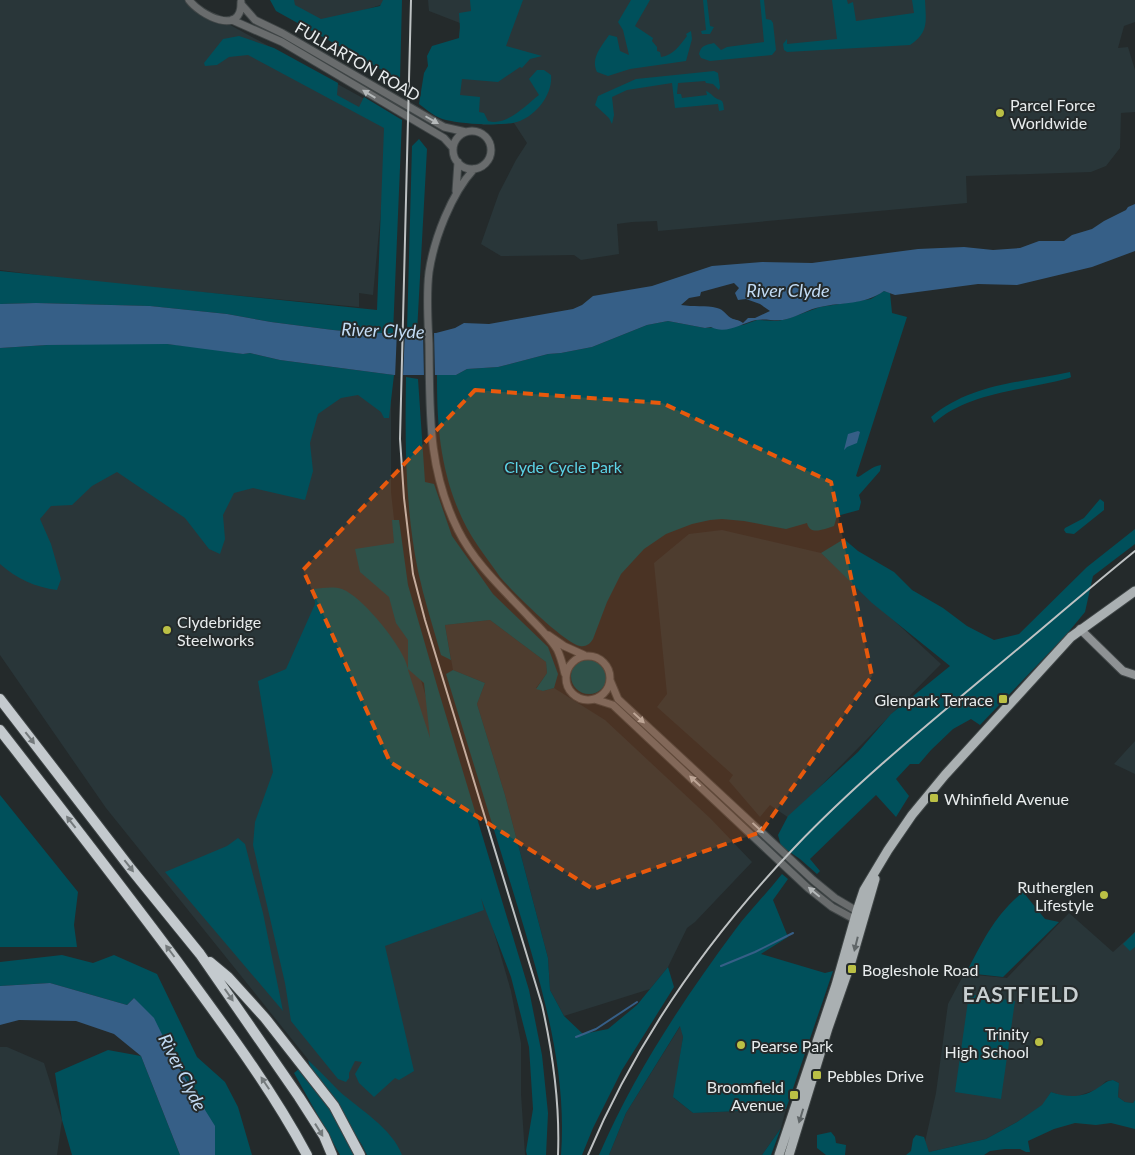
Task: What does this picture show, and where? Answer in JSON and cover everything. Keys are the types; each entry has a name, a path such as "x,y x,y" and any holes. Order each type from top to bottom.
{"highway":[{"path":"0,699 125,861 200,954 299,1097 324,1136 332,1155"},
{"path":"0,730 119,883 210,1006 267,1086 307,1155"},
{"path":"200,954 228,977 265,1018 334,1106 360,1155"},
{"path":"294,1131 303,1155"}],"main road":[{"path":"779,1155 859,917 880,864 912,815 945,775 1071,637 1135,591"},
{"path":"1080,629 1123,671 1135,675"},
{"path":"789,1155 828,1028 852,962 859,917"}],"street":[{"name":"FULLARTON ROAD","path":"189,0 200,11 225,22 232,20 282,42 444,138 454,148"},
{"name":"FULLARTON ROAD","path":"241,2 256,20 282,33 444,127 466,132"},
{"path":"232,20 239,14 241,2"},
{"path":"474,169 468,169 458,162 455,158 454,148 457,138 466,132 472,131 487,138 491,147 491,153 486,163 474,169 464,179 455,196 442,225 432,256 429,273 430,413 433,452 441,490 459,531 482,566 557,650 566,682 573,694 586,700 594,699 613,705 808,888 832,907 859,917"},
{"path":"455,196 458,162"},
{"path":"542,631 564,646 603,661 610,673 610,680 605,692 594,699"},
{"path":"565,674 572,662 584,655"},
{"path":"610,680 618,698 813,880 859,917"}],"highlighted area":[{"path":"475,390 662,403 831,482 872,676 761,832 593,889 390,762 303,570"}],"shaded area":[{"path":"0,0 185,0 390,113 373,295 359,293 359,307 83,281 0,270"},
{"path":"278,0 397,0 318,24"},
{"path":"428,0 1135,0 1135,22 1124,26 1118,48 1128,47 1135,70 1135,112 1121,113 1120,148 1106,166 1091,172 966,176 967,203 658,231 657,221 632,222 617,224 619,254 581,260 574,255 501,256 481,244 499,193 527,143 514,123 483,125 455,97 460,23 429,11"},
{"path":"0,356 391,378 391,492 406,628 511,991 521,1043 521,1094 525,1155 379,1155 356,1119 106,808 0,655"},
{"path":"722,530 821,553 941,664 789,818 770,805 760,817 729,781 733,775 657,707 667,694 654,563 689,534"},
{"path":"490,620 546,662 547,673 536,688 543,691 554,688 605,720 711,819 752,862 687,928 668,967 650,989 564,1016 550,990 548,958 505,795 477,704 485,683 453,670 445,625"},
{"path":"1135,741 1135,774 1114,764"},
{"name":"Trinity High School","path":"1069,913 1113,952 1135,932 1135,1100 1133,1103 1125,1102 1118,1097 1119,1083 1113,1080 1106,1081 1098,1089 1075,1097 1051,1092 1043,1105 986,1139 929,1152 925,1142 936,1093 948,1004 964,974 1007,978"},
{"path":"681,1025 683,1037 674,1098 693,1113 786,1109 781,1128 762,1155 609,1155 626,1113"},
{"path":"0,1047 7,1047 44,1063 62,1120 57,1155 0,1155"}],"green space":[{"path":"270,0 294,0 295,5 321,19 380,6 383,0 402,0 400,80 276,11"},
{"path":"470,0 523,0 506,46 542,56 530,59 522,68 520,67 498,82 462,79 460,95 480,97 479,112 484,113 488,121 502,121 515,114 539,95 529,79 537,70 544,70 551,75 547,96 532,114 520,121 504,124 472,124 446,120 432,114 419,104 424,73 428,66 427,56 432,46 459,38 459,13 471,11"},
{"path":"631,0 650,0 635,26 653,38 652,41 657,47 657,51 660,52 661,57 676,50 687,36 686,34 691,31 692,39 686,61 630,69 608,76 597,72 595,67 596,57 609,35 617,37 620,51 629,55 623,30 618,22"},
{"path":"703,0 707,0 710,26 714,27 710,34 702,34 701,31 706,30"},
{"path":"760,0 764,0 766,19 771,20 773,23 776,50 772,55 710,61 701,58 699,54 701,49 709,44 714,43 721,50 727,47 764,42"},
{"path":"832,0 847,0 848,4 853,2 856,21 914,13 912,0 925,0 925,26 921,36 910,45 787,52 784,50 783,44 787,39 787,44 837,39"},
{"path":"239,36 274,48 338,83 337,95 359,107 364,97 402,120 393,333 333,330 227,314 150,306 0,304 0,271 377,310 384,128 248,55 229,57 217,65 205,66 204,63 223,39"},
{"path":"714,71 718,73 719,90 713,84 706,83 705,81 678,83 677,94 681,94 682,98 707,95 706,91 709,92 722,101 724,110 719,111 718,104 675,108 672,83 627,90 612,97 614,115 612,124 609,118 595,105 598,96 636,79"},
{"path":"419,139 427,149 417,332 407,331 412,146"},
{"name":"Clyde Cycle Park","path":"884,291 890,293 892,313 907,317 856,476 858,477 872,468 881,465 880,471 859,495 861,502 859,510 837,516 834,526 822,530 814,530 807,523 786,529 722,519 692,524 666,534 644,549 621,574 607,602 593,639 588,645 582,646 572,643 562,636 515,593 500,577 471,535 454,499 445,468 438,422 437,375 456,375 467,369 498,367 548,354 592,347 647,325 668,321 705,328 743,325 757,320 777,321 820,307 871,299"},
{"path":"118,343 167,344 207,348 394,375 389,418 384,418 381,412 358,395 341,398 318,414 310,443 313,471 305,500 253,488 234,493 223,515 225,539 220,554 209,549 185,518 117,472 92,486 72,505 51,506 40,519 51,544 61,579 57,590 41,587 20,578 0,564 0,348"},
{"path":"1070,372 1071,377 1069,378 980,398 948,413 934,423 931,417 963,397 980,391 1015,382"},
{"path":"406,377 418,379 425,482 434,484 452,536 493,594 548,647 558,674 554,688 543,691 536,689 547,673 546,662 490,620 445,625 451,660 441,655 420,582 410,523 406,450"},
{"path":"1100,499 1104,502 1104,510 1074,534 1066,533 1065,528 1084,518"},
{"path":"392,520 399,520 408,585 529,990 542,1055 548,1113 546,1155 527,1155 526,1151 533,1109 529,1047 511,977 481,898 484,910 385,946 414,1071 399,1080 395,1078 374,1097 359,1083 355,1074 362,1062 355,1061 346,1082 338,1079 291,1021 285,983 253,845 255,822 273,772 258,681 286,669 315,604 314,589 324,588 342,589 359,600 393,640 400,650 408,669 408,640 396,623 389,597 360,572 355,549 394,543","holes":["408,669 424,683 430,738"]},
{"path":"1135,529 1135,544 1093,576 1085,612 1066,635 980,725 971,719 953,729 919,764 910,764 896,779 909,796 896,817 876,795 810,859 820,871 817,874 781,846 778,835 788,816 858,752 891,714 950,666 872,603 821,553 844,539 858,551 894,572 912,590 943,608 967,626 994,640 1019,634 1087,567"},
{"path":"589,658 596,659 602,663 606,669 606,683 602,689 596,693 589,694 582,693 576,689 572,683 571,676 572,669 576,663 582,659"},
{"path":"453,670 485,683 477,704 505,795 548,958 550,990 564,1016 583,1034 608,1029 637,1005 668,967 674,987 622,1070 593,1128 582,1155 561,1155 560,1087 549,1020 522,920 446,674"},
{"path":"0,795 78,892 74,925 77,947 0,947"},
{"path":"238,838 245,844 263,913 283,1011 165,872 227,846"},
{"path":"782,874 788,879 773,900 788,937 761,954 825,973 833,971 786,1109 693,1113 673,1097 683,1037 680,1026 626,1113 609,1155 599,1155 628,1096 678,1011 735,930"},
{"path":"1023,892 1045,919 1059,922 1003,977 966,973 984,940 1004,910"},
{"path":"1135,932 1135,947 1130,951 1123,944"},
{"path":"62,955 93,963 114,955 157,974 197,1057 225,1082 238,1107 252,1155 215,1155 194,1091 134,998 127,1005 50,983 0,986 0,962"},
{"path":"969,994 1015,1001 1001,1099 955,1092"},
{"path":"108,1050 141,1056 180,1155 72,1155 62,1120 55,1073"},
{"path":"308,1060 339,1091 391,1136 402,1155 367,1155"},
{"path":"300,1068 335,1115 357,1155 340,1155 294,1073"},
{"path":"1113,1080 1119,1083 1118,1097 1125,1102 1133,1103 1135,1100 1135,1129 1111,1123 1096,1125 1075,1123 1054,1129 1028,1141 1030,1152 1020,1149 1005,1149 990,1151 984,1155 906,1155 911,1151 913,1139 916,1135 924,1137 929,1152 986,1139 1017,1122 1042,1105 1051,1092 1070,1096 1082,1095"},
{"path":"781,1128 771,1155 762,1155"},
{"path":"831,1132 835,1137 836,1143 846,1145 845,1155 826,1155 817,1148 817,1135"}],"water":[{"name":"River Clyde","path":"1135,204 1135,251 1092,267 1017,285 978,284 895,295 884,291 869,299 828,305 787,319 756,320 722,330 668,321 647,325 592,347 548,354 498,367 467,369 456,375 394,375 280,360 250,353 243,354 167,344 47,345 0,348 0,304 150,306 227,314 333,330 365,333 436,333 455,328 464,323 489,324 573,309 582,305 593,296 652,286 712,266 762,262 812,263 918,249 964,247 993,250 1020,248 1039,241 1064,241 1072,235 1092,229 1126,210","holes":["734,283 739,288 735,293 738,300 746,299 760,304 770,311 755,318 748,318 743,323 731,318 719,309 681,305 689,298 700,296 701,292"]},
{"path":"860,432 857,443 844,450 848,434"},
{"name":"River Clyde","path":"50,983 127,1005 134,998 154,1018 177,1065 215,1126 215,1155 180,1155 141,1056 114,1034 76,1021 19,1020 0,1025 0,986"}],"pier":[{"path":"397,330 405,331 403,377 395,378"},
{"path":"434,330 435,378 424,378 423,331"}],"waterway":[{"path":"721,966 793,933"},
{"path":"576,1037 596,1029 637,1002"}],"railway":[{"path":"411,0 400,439 404,498 413,574 425,620 542,1005 555,1079 558,1155"},
{"path":"588,1155 607,1113 652,1031 705,954 764,881 819,823 893,754 1135,551"}],"place":[{"name":"Parcel Force Worldwide","path":"1000,113"},
{"name":"Clydebridge Steelworks","path":"167,630"},
{"name":"Glenpark Terrace","path":"1003,699"},
{"name":"Whinfield Avenue","path":"934,798"},
{"name":"Rutherglen Lifestyle","path":"1104,895"},
{"name":"Bogleshole Road","path":"852,969"},
{"name":"Trinity High School","path":"1039,1042"},
{"name":"Pearse Park","path":"741,1045"},
{"name":"Pebbles Drive","path":"817,1075"},
{"name":"Broomfield Avenue","path":"794,1095"}],"district":[{"name":"EASTFIELD","path":"1021,993"}]}
